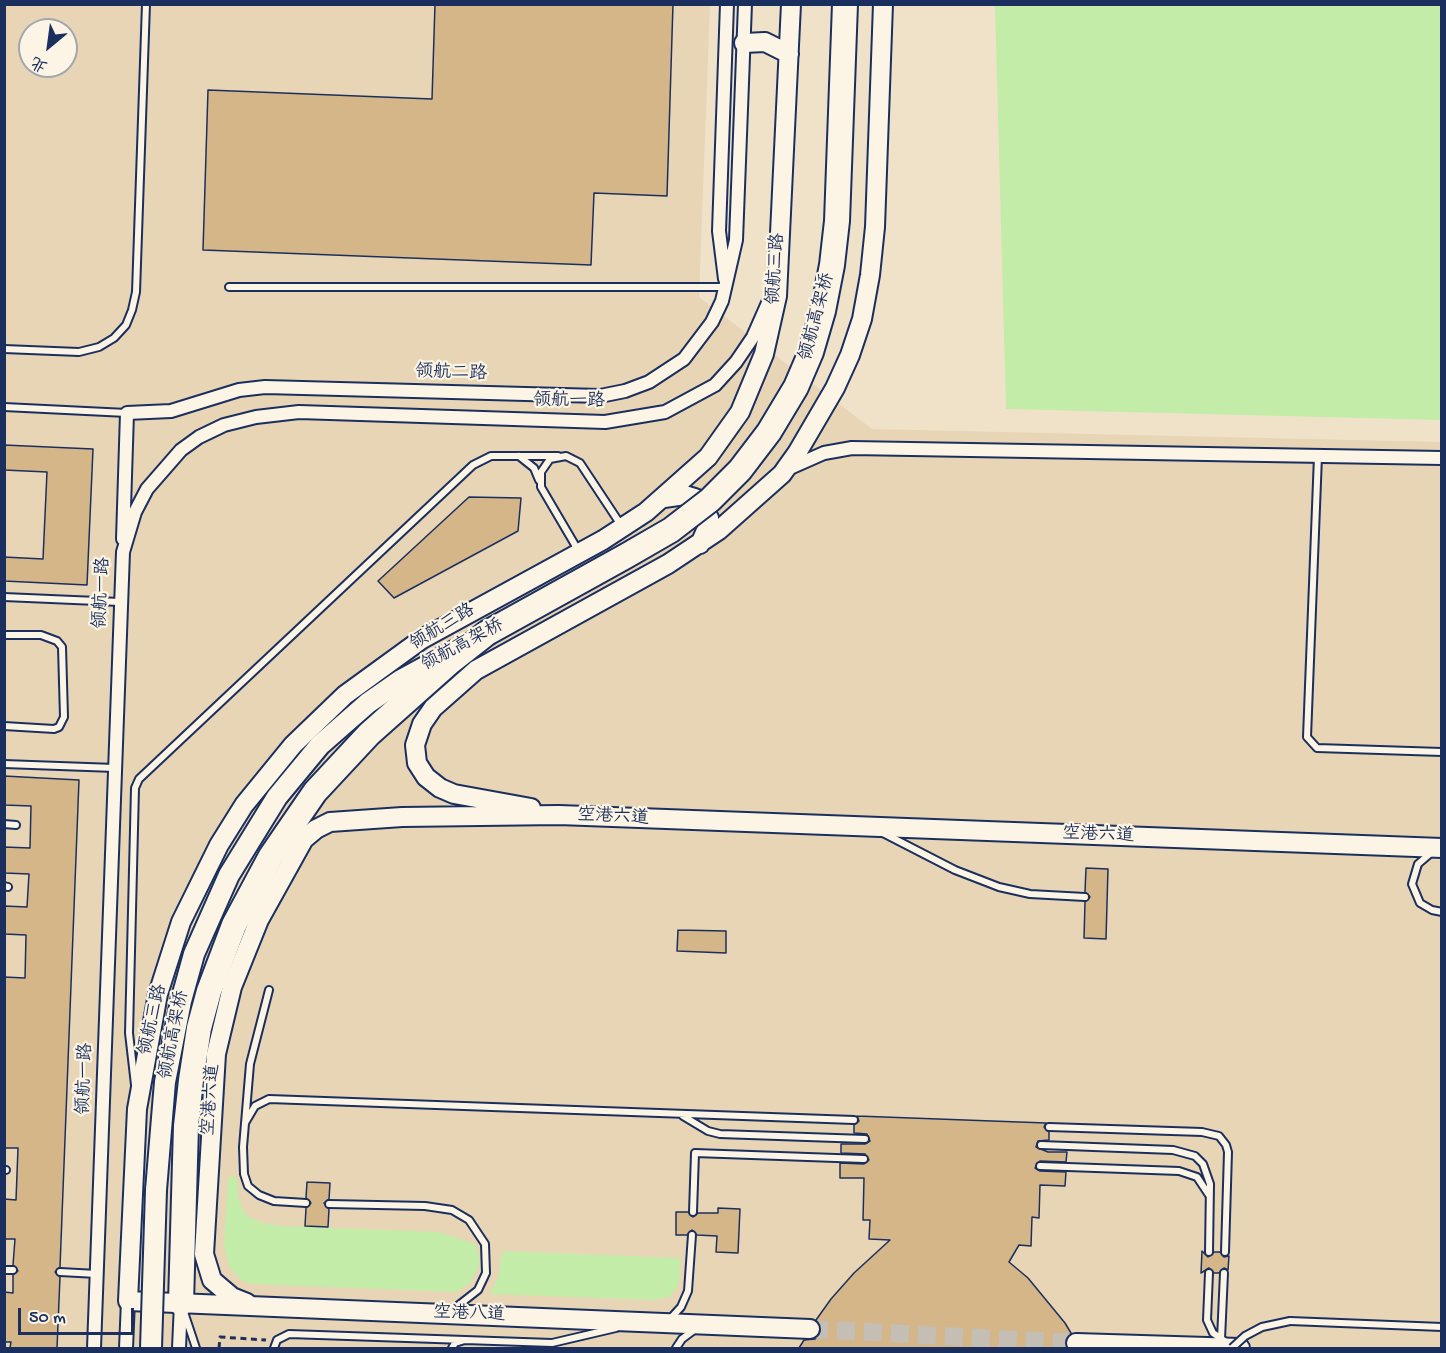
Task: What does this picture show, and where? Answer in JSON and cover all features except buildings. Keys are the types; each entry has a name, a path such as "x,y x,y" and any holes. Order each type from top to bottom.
{"highway":[{"name":"领航高架桥","path":"487,633 671,530 710,500 740,470 770,432 796,387 811,352 823,311 832,265 837,221 845,4"},
{"path":"181,1303 186,1126 191,1080 199,1028 221,956 250,893 291,823 315,792 369,734 450,662 487,633"}],"main road":[{"name":"领航高架桥","path":"151,1348 156,1190 165,1082 181,1001 194,954 210,914 229,875 271,806 320,745 368,703 401,680 487,633"}],"street":[{"name":"领航二路","path":"726,287 719,231 727,4"},
{"name":"领航二路","path":"127,413 185,408 239,390 265,387 600,396 625,391 668,372 684,359 712,322 726,287 737,231 745,4"},
{"name":"领航三路","path":"128,1301 137,1109 158,994 181,922 219,845 244,805 293,745 345,695 422,639 477,607 580,553 623,528 664,499 689,477 724,438 753,387 772,324 777,296 791,4"},
{"path":"782,474 835,388 862,319 875,227 883,4"},
{"path":"744,43 765,42 789,54"},
{"name":"领航一路","path":"94,1348 123,552 135,512 147,489 181,450 208,433 256,417 299,412 606,422 665,412 715,384 736,362 765,314 773,289 779,252"},
{"path":"123,552 127,413"},
{"path":"559,815 454,794 426,777 417,763 415,745 422,724 433,708 476,670 506,651 699,545 743,511 782,474 808,459 852,448 1442,458"},
{"path":"664,499 685,495 695,498 701,505 709,518 708,526 699,545"},
{"path":"496,598 524,642"},
{"path":"477,607 506,651"},
{"name":"空港六道","path":"257,1307 220,1289 206,1269 204,1254 211,1094 216,1054 232,987 259,920 290,860 304,839 316,829 330,822 402,817 559,815 1441,848"},
{"path":"126,1348 128,1301"},
{"name":"空港八道","path":"128,1301 810,1329"},
{"path":"179,1348 181,1303"},
{"path":"1076,1343 1217,1345 1240,1348"},
{"path":"1157,1348 1176,1346"}],"lane":[{"path":"4,349 79,352 99,347 114,338 126,325 136,292 146,4"},
{"path":"229,287 726,287"},
{"path":"4,407 127,413"},
{"path":"137,1109 129,1033 135,788 138,779 472,465 491,456 573,458 580,463 623,528"},
{"path":"519,456 534,468 541,488 580,553"},
{"path":"539,480 544,465 558,456"},
{"path":"1318,456 1307,737 1317,748 1442,752"},
{"path":"4,597 120,602"},
{"path":"4,635 41,635 57,641 62,647 64,717 59,727 54,729 4,726"},
{"path":"4,764 115,768"},
{"path":"4,824 16,825"},
{"path":"873,828 955,870 999,887 1030,894 1085,897"},
{"path":"1441,848 1418,864 1412,884 1420,903 1432,910 1442,912"},
{"path":"269,990 254,1042 245,1123 244,1174 248,1186 259,1195 274,1201 306,1203"},
{"path":"245,1123 255,1106 269,1099 854,1120"},
{"path":"677,1114 720,1134 865,1139"},
{"path":"1049,1126 1202,1132 1218,1136 1228,1152 1225,1252"},
{"path":"1041,1145 1185,1152 1203,1164 1208,1173 1209,1251"},
{"path":"693,1212 695,1153 864,1159"},
{"path":"1040,1166 1179,1171 1197,1177 1207,1190 1210,1201"},
{"path":"329,1204 434,1207 452,1210 469,1220 485,1244 486,1273 472,1298 441,1314"},
{"path":"664,1323 677,1312 688,1291 692,1235"},
{"path":"4,1270 13,1270"},
{"path":"60,1272 97,1274"},
{"path":"1209,1273 1207,1320 1217,1345"},
{"path":"1217,1345 1224,1273"},
{"path":"181,1303 196,1348"},
{"path":"274,1348 277,1340 290,1334 564,1341 638,1322"},
{"path":"1232,1348 1253,1331 1280,1322 1442,1327"},
{"path":"676,1348 688,1334 707,1325"},
{"path":"452,1348 455,1343 465,1340"}],"path":[{"path":"219,1348 220,1337 277,1340"}],"shaded area":[{"path":"5,5 710,5 699,297 872,429 1441,442 1441,1348 5,1348"}],"green space":[{"path":"995,5 1441,5 1441,420 1006,409"},
{"path":"228,1177 237,1177 238,1196 242,1209 249,1217 262,1223 283,1226 439,1232 475,1244 480,1259 478,1269 469,1284 457,1292 252,1284 241,1280 230,1268 224,1246"},
{"path":"502,1251 680,1258 680,1275 677,1288 669,1297 656,1300 490,1294 499,1274"}],"tunnel":[{"path":"810,1329 1076,1343"}]}
